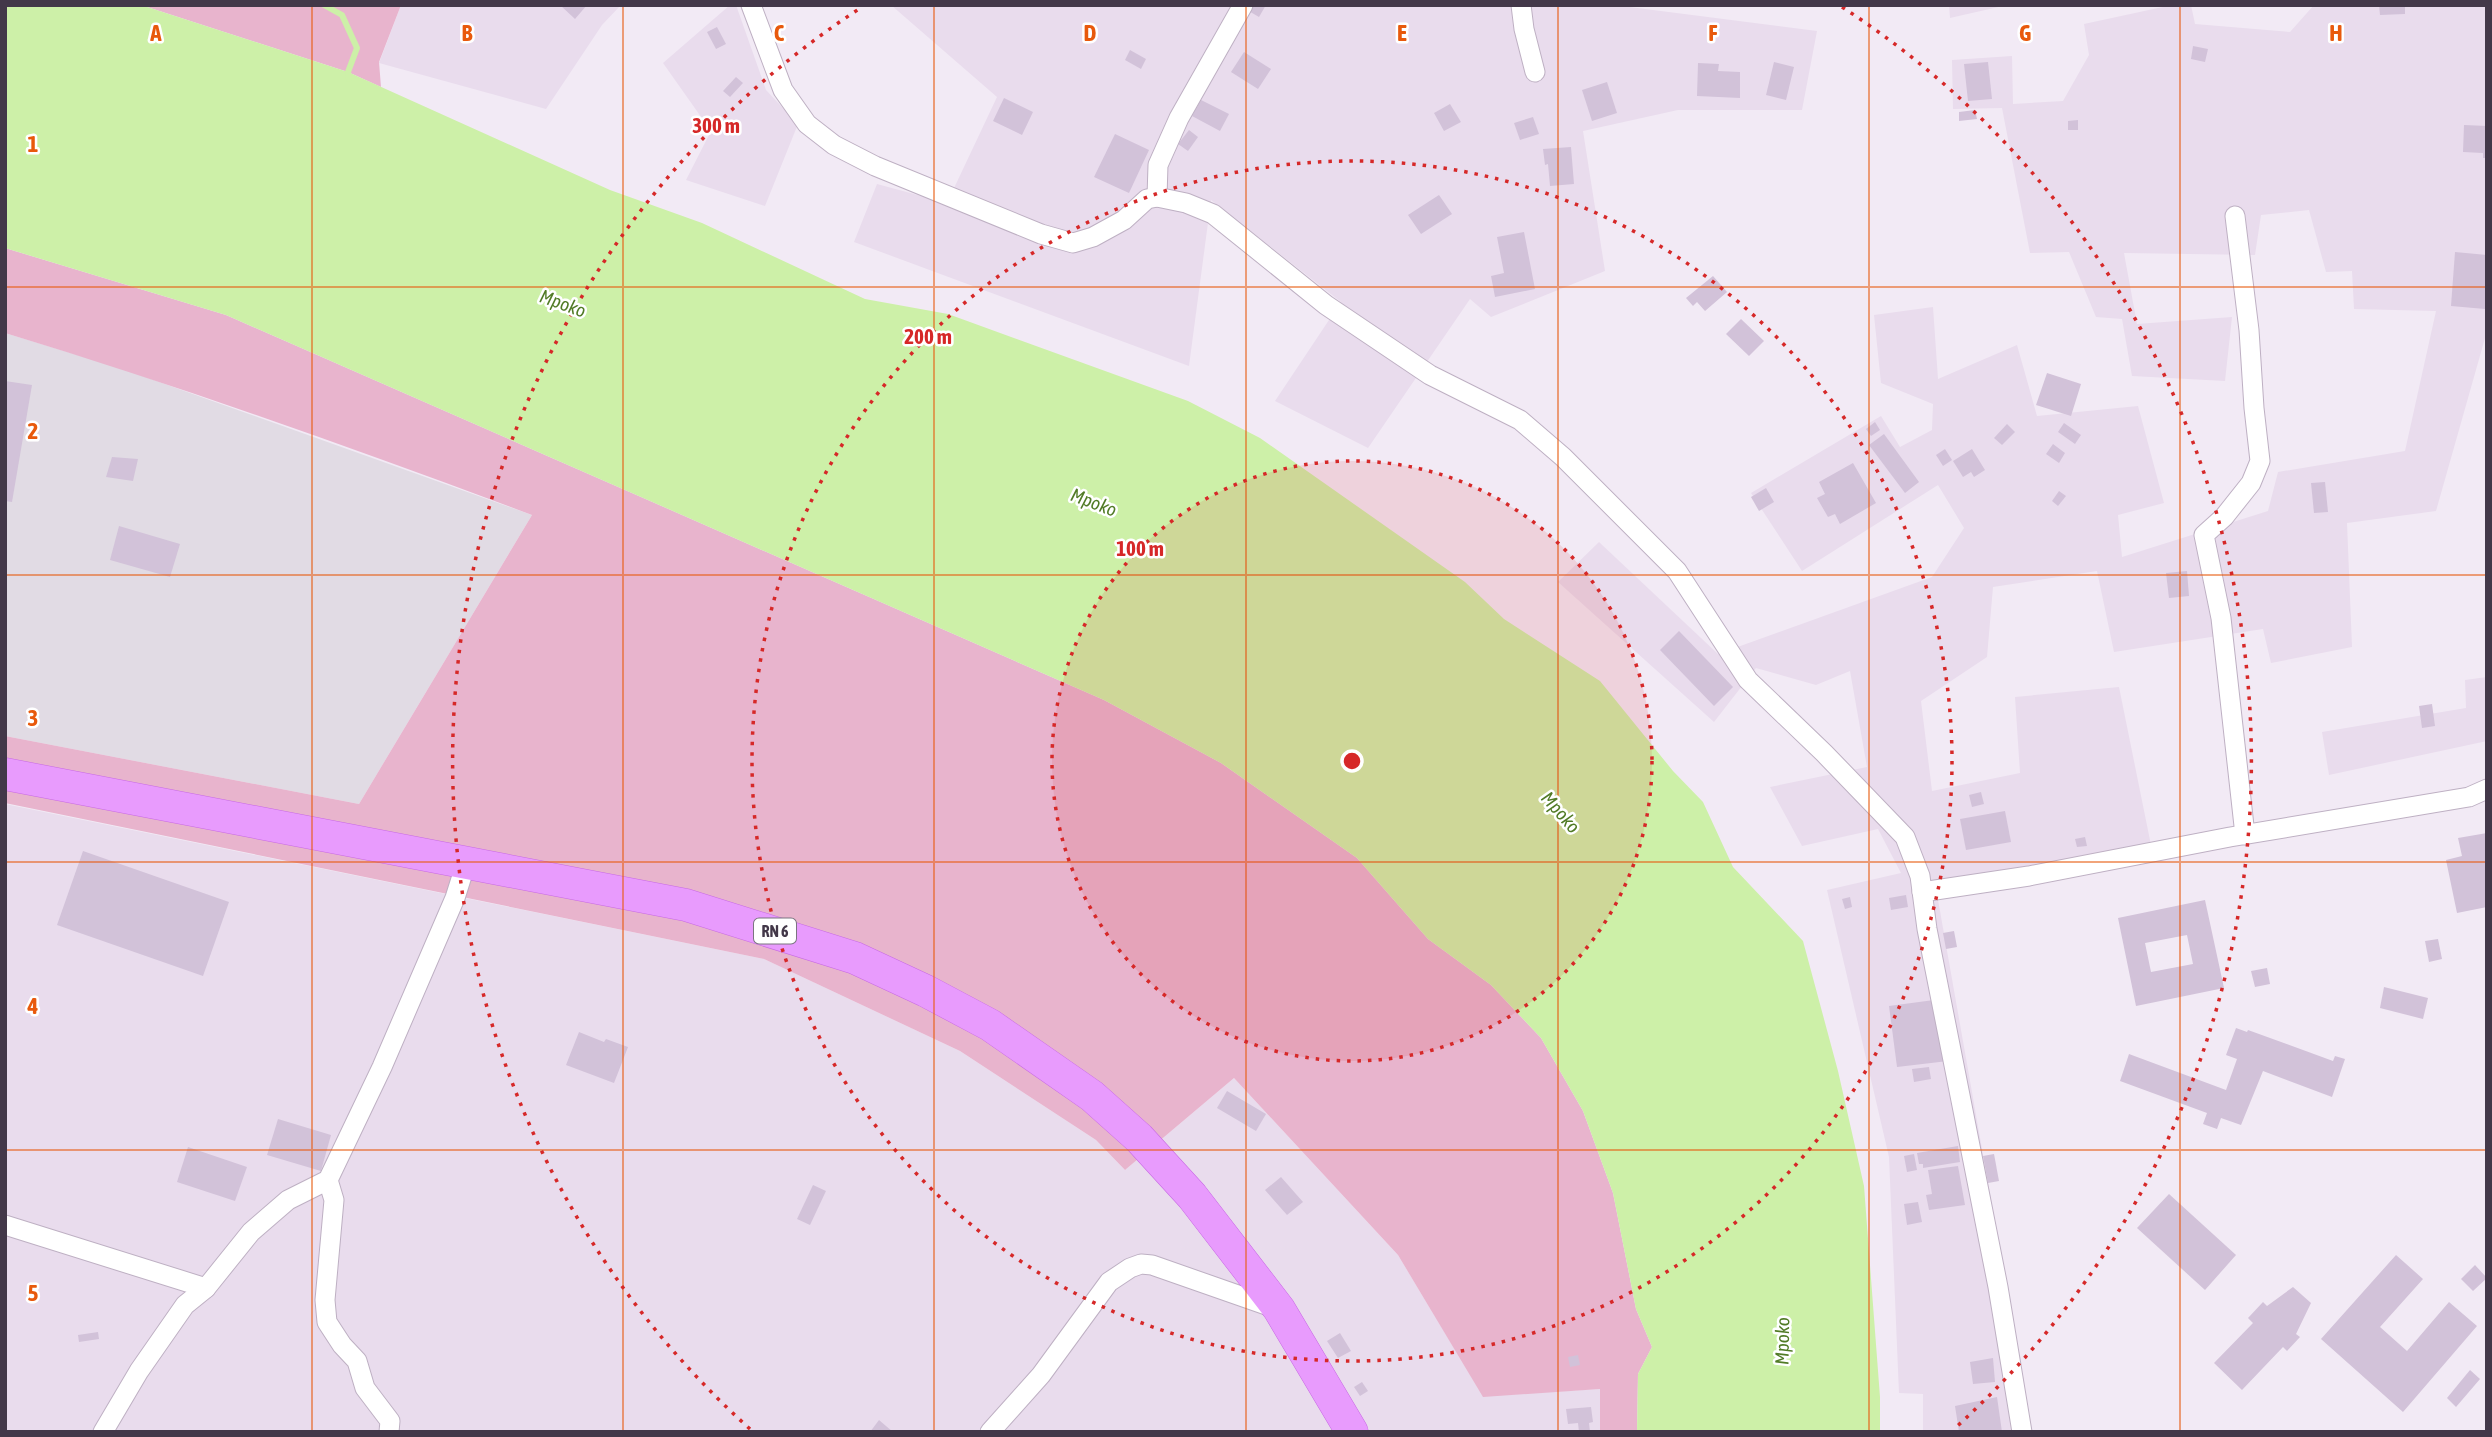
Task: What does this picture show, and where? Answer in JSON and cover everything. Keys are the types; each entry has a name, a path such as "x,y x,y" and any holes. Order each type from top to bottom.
{"main road":[{"name":"RN 6","path":"5,774 686,905 855,958 926,991 990,1025 1092,1096 1139,1139 1192,1196 1279,1309 1352,1432"}],"street":[{"path":"751,5 783,90 807,124 834,145 875,166 1041,234 1073,243 1093,237 1124,220 1147,199 1157,197 1186,203 1213,214 1326,305 1430,375 1520,420 1563,457 1677,571 1748,680 1824,753 1905,837 1920,876 1927,929 1998,1287 2022,1432"},
{"path":"1157,197 1158,165 1179,118 1243,5"},
{"path":"1521,5 1535,72"},
{"path":"2235,216 2249,330 2260,460 2251,483 2224,517 2204,535 2221,618 2245,835"},
{"path":"1922,892 2029,876 2245,835 2469,797 2487,789"},
{"path":"390,1432 390,1420 365,1388 357,1362 327,1322 325,1300 334,1200 328,1180 388,1055 455,898 466,863"},
{"path":"103,1432 163,1334 185,1305 206,1288 251,1232 288,1200 311,1186 328,1180"},
{"path":"5,1225 206,1288"},
{"path":"990,1432 1041,1375 1109,1282 1130,1268 1142,1264 1152,1265 1279,1309"}],"shaded area":[{"path":"141,5 401,5 379,62 381,87 348,72"},
{"path":"401,5 621,5 602,25 546,109 379,63"},
{"path":"730,5 736,5 766,90 798,124 765,206 686,180 711,131 663,63"},
{"path":"891,5 1614,5 1817,31 1802,110 1678,110 1583,131 1605,271 1491,317 1470,299 1368,448 1275,401 1341,302 1211,200 1189,366 854,242 877,184 947,203 997,97"},
{"path":"1949,5 2007,5 1950,18"},
{"path":"2172,5 2191,5 2195,24 2290,32 2314,5 2487,5 2487,331 2436,511 2347,523 2352,647 2271,663 2263,629 2114,652 2097,571 1993,587 1987,657 1921,701 1932,791 2020,773 2015,697 2119,687 2153,855 1937,894 2032,1432 1923,1432 1923,1394 1899,1393 1889,1157 1827,890 1901,873 1878,829 1802,846 1770,787 1867,767 1850,671 1816,685 1756,668 1714,722 1558,582 1599,542 1718,654 1932,577 1964,528 1938,485 1802,571 1751,493 1881,416 1900,447 1932,430 1933,404 1881,383 1874,315 1933,307 1938,379 2017,345 2037,416 2138,406 2164,503 2118,515 2122,557 2268,511 2278,472 2405,451 2436,311 2354,309 2352,271 2326,272 2309,210 2261,215 2255,255 2124,253 2137,324 2232,317 2225,381 2132,376 2122,319 2096,317 2069,252 2030,253 2002,108 1953,109 1952,60 2012,56 2013,104 2063,101 2089,55 2084,24"},
{"path":"5,248 226,315 1104,700 1221,763 1357,858 1428,939 1491,985 1541,1038 1583,1111 1613,1193 1636,1309 1652,1347 1638,1374 1637,1432 1600,1432 1600,1389 1483,1397 1398,1255 1234,1078 1125,1170 1096,1140 960,1051 764,959 5,803 5,736 359,804 532,515 270,420 5,333"},
{"path":"5,333 120,368 532,515 359,804 5,736"},
{"path":"2487,677 2487,741 2329,775 2322,732 2466,708 2465,680"},
{"path":"5,804 764,959 960,1051 1096,1140 1125,1170 1234,1078 1398,1255 1483,1396 1600,1389 1600,1432 5,1432"}],"water":[{"name":"Mpoko","path":"5,5 141,5 348,72 610,190 702,223 865,299 948,314 1188,401 1260,438 1465,582 1504,619 1600,681 1673,771 1703,802 1733,867 1803,941 1838,1071 1864,1186 1880,1397 1880,1432 1637,1432 1638,1374 1652,1347 1636,1309 1613,1193 1583,1111 1541,1038 1491,985 1428,939 1357,858 1221,763 1104,700 226,315 5,248"}],"building":[{"path":"560,5 587,5 575,19"},
{"path":"1250,5 1266,5 1259,17 1247,10"},
{"path":"2379,5 2405,5 2405,14 2380,15"},
{"path":"717,27 726,44 716,49 707,32"},
{"path":"2193,46 2208,49 2205,62 2191,59"},
{"path":"1130,50 1146,59 1141,69 1125,60"},
{"path":"1244,52 1271,69 1258,89 1231,72"},
{"path":"1774,62 1794,67 1786,100 1766,95"},
{"path":"1988,62 1992,99 1968,101 1964,64"},
{"path":"1698,63 1719,64 1718,71 1740,72 1740,98 1697,96"},
{"path":"736,77 743,83 730,97 723,91"},
{"path":"1607,82 1617,113 1592,121 1582,90"},
{"path":"1004,98 1033,112 1022,135 993,121"},
{"path":"1201,100 1229,114 1220,131 1192,116"},
{"path":"1450,104 1461,122 1444,131 1434,113"},
{"path":"1975,110 1977,119 1959,121 1959,112"},
{"path":"1533,117 1539,134 1520,140 1514,123"},
{"path":"2078,120 2078,130 2068,130 2068,121"},
{"path":"2464,125 2487,126 2487,158 2483,158 2483,153 2463,152"},
{"path":"1189,130 1198,137 1188,151 1178,144"},
{"path":"1115,134 1149,150 1129,193 1094,177"},
{"path":"1571,147 1574,184 1550,186 1548,164 1545,165 1543,149"},
{"path":"1439,195 1452,214 1421,234 1408,215"},
{"path":"1524,232 1535,289 1495,297 1491,276 1504,273 1497,237"},
{"path":"2455,252 2487,255 2485,309 2451,306"},
{"path":"1713,276 1727,292 1705,311 1697,302 1693,306 1686,298"},
{"path":"1741,319 1764,341 1749,356 1726,334"},
{"path":"2047,373 2081,384 2071,416 2036,405"},
{"path":"5,381 32,385 12,502 5,501"},
{"path":"1875,422 1880,430 1871,436 1866,429"},
{"path":"2064,423 2081,435 2075,444 2058,432"},
{"path":"2007,424 2015,432 2002,445 1994,438"},
{"path":"1884,434 1919,482 1905,493 1869,445"},
{"path":"2053,444 2065,453 2059,463 2046,454"},
{"path":"1945,449 1952,460 1943,466 1936,455"},
{"path":"1972,449 1985,470 1974,477 1971,472 1963,477 1953,461"},
{"path":"112,457 138,459 133,481 106,477"},
{"path":"1853,463 1876,503 1840,524 1835,514 1828,517 1817,498 1825,494 1819,482"},
{"path":"2325,482 2328,512 2314,513 2311,483"},
{"path":"1766,488 1774,502 1759,511 1751,497"},
{"path":"2059,491 2066,496 2058,506 2052,501"},
{"path":"119,526 180,544 170,577 110,560"},
{"path":"2187,571 2189,596 2169,598 2166,573"},
{"path":"1679,631 1733,687 1714,706 1660,650"},
{"path":"2432,704 2435,726 2422,728 2419,706"},
{"path":"1981,792 1984,804 1972,807 1969,795"},
{"path":"2005,811 2011,842 1966,850 1960,819"},
{"path":"2487,833 2487,907 2457,913 2446,860 2462,856 2458,838"},
{"path":"2085,837 2087,846 2077,847 2075,839"},
{"path":"83,851 229,902 203,976 57,925"},
{"path":"1906,895 1908,907 1891,910 1889,898"},
{"path":"1850,897 1852,907 1845,909 1842,899"},
{"path":"2205,900 2224,988 2136,1006 2118,918","holes":["2187,935 2193,964 2151,972 2145,943"]},
{"path":"1954,931 1957,947 1946,949 1943,933"},
{"path":"2438,939 2442,959 2429,962 2425,941"},
{"path":"2267,968 2270,984 2255,987 2251,971"},
{"path":"2384,987 2428,998 2423,1019 2380,1008"},
{"path":"1934,1000 1948,1061 1897,1067 1889,1006"},
{"path":"2236,1028 2333,1061 2335,1056 2345,1059 2332,1097 2263,1071 2241,1125 2221,1118 2217,1129 2203,1124 2207,1113 2120,1081 2129,1054 2226,1090 2237,1059 2226,1055"},
{"path":"579,1032 604,1042 606,1039 628,1047 614,1083 566,1065"},
{"path":"1929,1067 1931,1079 1914,1082 1912,1069"},
{"path":"1227,1091 1266,1114 1256,1131 1217,1108"},
{"path":"278,1119 331,1135 321,1171 267,1155"},
{"path":"1958,1146 1960,1162 1923,1168 1923,1164 1919,1164 1917,1153"},
{"path":"188,1147 247,1167 235,1201 177,1182"},
{"path":"1914,1154 1917,1170 1907,1172 1904,1156"},
{"path":"1994,1154 1999,1181 1988,1183 1983,1156"},
{"path":"1958,1166 1965,1205 1929,1210 1926,1195 1932,1194 1928,1170"},
{"path":"1281,1177 1303,1202 1287,1215 1265,1190"},
{"path":"813,1185 826,1191 810,1225 797,1219"},
{"path":"2169,1194 2236,1255 2205,1290 2137,1228"},
{"path":"1918,1202 1922,1222 1907,1225 1904,1204"},
{"path":"2396,1255 2423,1279 2380,1327 2407,1351 2449,1302 2477,1326 2403,1412 2321,1339"},
{"path":"2475,1265 2487,1278 2473,1291 2461,1279"},
{"path":"2293,1287 2311,1303 2296,1334 2300,1337 2287,1351 2283,1347 2242,1390 2214,1363 2253,1323 2248,1318 2263,1302 2267,1306"},
{"path":"98,1332 99,1339 79,1342 78,1335"},
{"path":"1340,1333 1351,1351 1338,1358 1327,1341"},
{"path":"1578,1355 1580,1365 1570,1367 1568,1357"},
{"path":"1993,1358 1995,1382 1973,1384 1970,1362"},
{"path":"2470,1370 2480,1379 2456,1407 2447,1398"},
{"path":"1362,1382 1368,1391 1360,1396 1354,1387"},
{"path":"1997,1397 2002,1432 1959,1432 1955,1406"},
{"path":"1591,1407 1593,1422 1589,1423 1590,1432 1579,1432 1578,1423 1568,1424 1566,1409"},
{"path":"879,1420 893,1432 870,1432"}],"waterway":[{"path":"324,5 342,15 357,48 348,72 349,79"}]}
